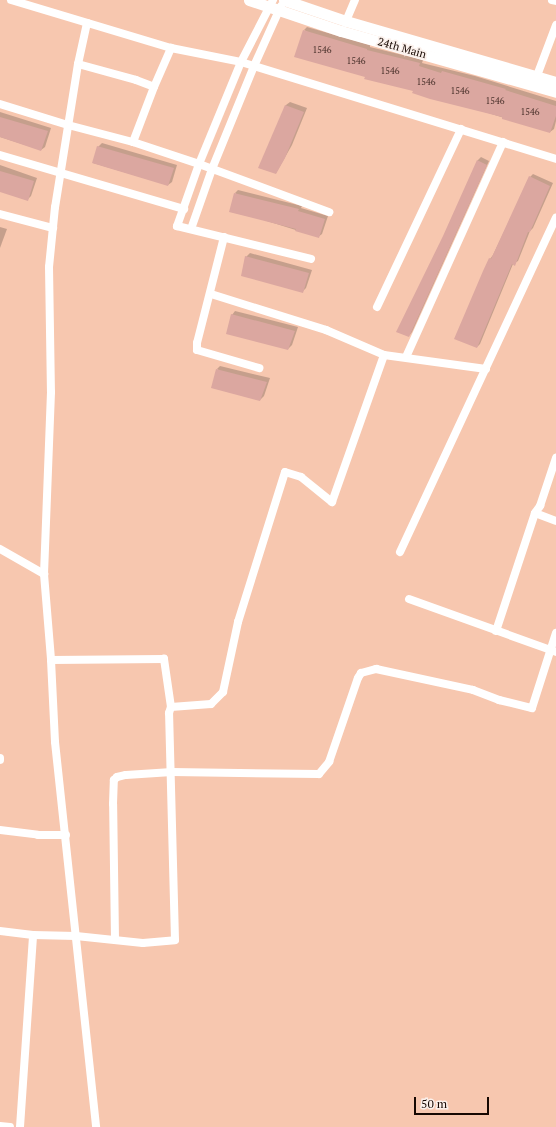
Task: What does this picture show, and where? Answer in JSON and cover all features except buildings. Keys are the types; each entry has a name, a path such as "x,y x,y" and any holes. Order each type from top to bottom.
{"street":[{"path":"11,0 171,48 241,62 556,159"},
{"name":"24th Main","path":"249,0 278,3 341,31 536,80 556,92"},
{"path":"346,21 354,0"},
{"path":"552,0 556,1"},
{"path":"278,3 346,21 536,80 556,82"},
{"path":"278,3 241,62 177,226 311,259"},
{"path":"191,230 212,169 278,3"},
{"path":"86,23 68,125 53,228 49,267 51,392 44,574 51,660 55,742 96,1127"},
{"path":"536,80 556,25"},
{"path":"133,142 171,48"},
{"path":"78,64 136,80 154,87"},
{"path":"0,104 68,125 133,142 200,164 329,212"},
{"path":"377,307 461,129"},
{"path":"406,357 504,142"},
{"path":"0,155 184,209"},
{"path":"0,214 53,228"},
{"path":"400,552 556,218"},
{"path":"224,237 211,294 196,343 197,350 259,368"},
{"path":"211,294 326,330 384,355 486,369"},
{"path":"171,707 211,704 223,692 238,622 285,472 301,477 332,502 384,355"},
{"path":"496,630 535,513 540,506 556,458"},
{"path":"535,513 556,521"},
{"path":"0,549 44,574"},
{"path":"408,599 553,651"},
{"path":"115,939 114,780 126,775 172,772 319,774 329,762 358,678 362,673 376,669 473,690 499,700 532,708 553,651 556,633"},
{"path":"0,931 33,935 115,939 143,943 175,940 172,772 169,713 171,707 164,659 51,660"},
{"path":"0,830 38,835 66,835"},
{"path":"20,1127 33,935"},
{"path":"0,1126 10,1127"}]}
